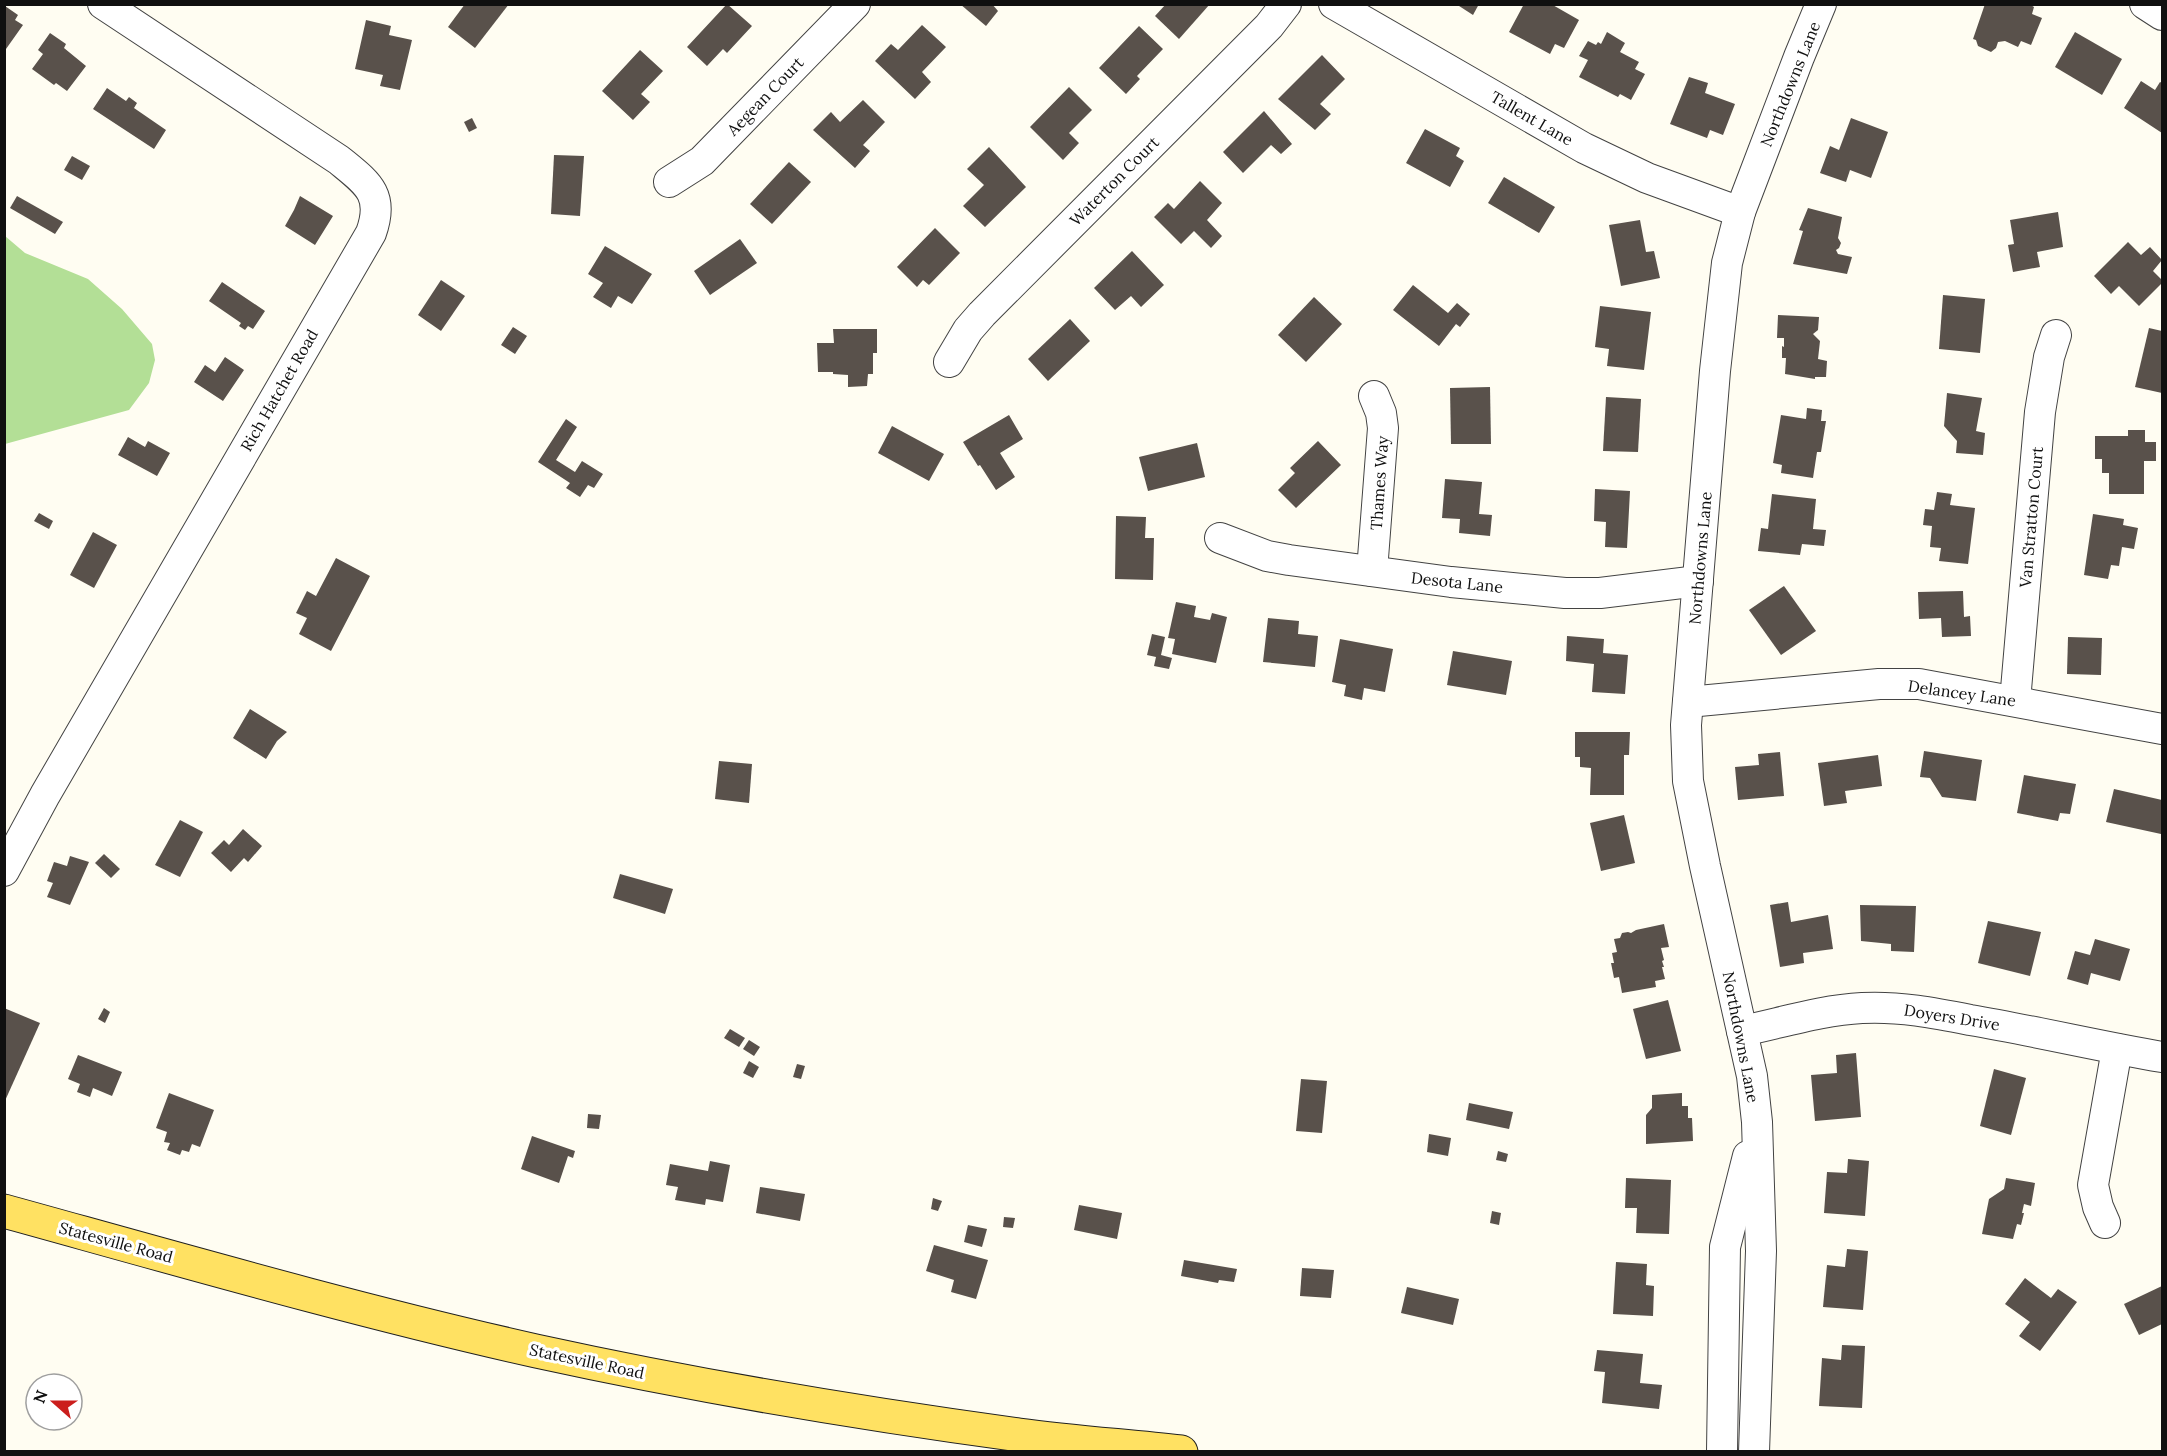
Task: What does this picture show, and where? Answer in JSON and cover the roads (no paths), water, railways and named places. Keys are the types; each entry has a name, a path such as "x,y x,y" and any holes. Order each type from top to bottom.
{"main road":[{"name":"Statesville Road","path":"4,1211 283,1288 535,1350 672,1379 785,1400 1022,1435 1181,1452"}],"street":[{"name":"Rich Hatchet Road","path":"4,871 45,795 371,233 376,217 375,196 366,182 339,160 103,4"},
{"name":"Aegean Court","path":"669,182 702,161 855,4"},
{"name":"Waterton Court","path":"949,362 968,330 982,314 1269,26 1286,4"},
{"name":"Tallent Lane","path":"1334,4 1584,148 1647,178 1740,212"},
{"name":"Northdowns Lane","path":"1754,1452 1761,1251 1757,1122 1752,1076 1688,782 1686,758 1688,702 1725,275 1740,212 1821,4"},
{"path":"2145,4 2163,15"},
{"name":"Van Stratton Court","path":"2015,700 2040,412 2045,379 2056,335"},
{"name":"Thames Way","path":"1372,571 1383,428 1381,413 1374,396"},
{"name":"Desota Lane","path":"1220,538 1278,558 1451,582 1600,593 1698,581"},
{"name":"Delancey Lane","path":"1688,702 1879,684 1919,684 2163,729"},
{"name":"Doyers Drive","path":"1742,1031 1843,1011 1888,1008 1914,1010 2032,1031 2163,1057"},
{"path":"2105,1222 2098,1207 2093,1185 2116,1049"},
{"name":"Northdowns Lane","path":"1722,1452 1725,1247 1757,1122"}]}
